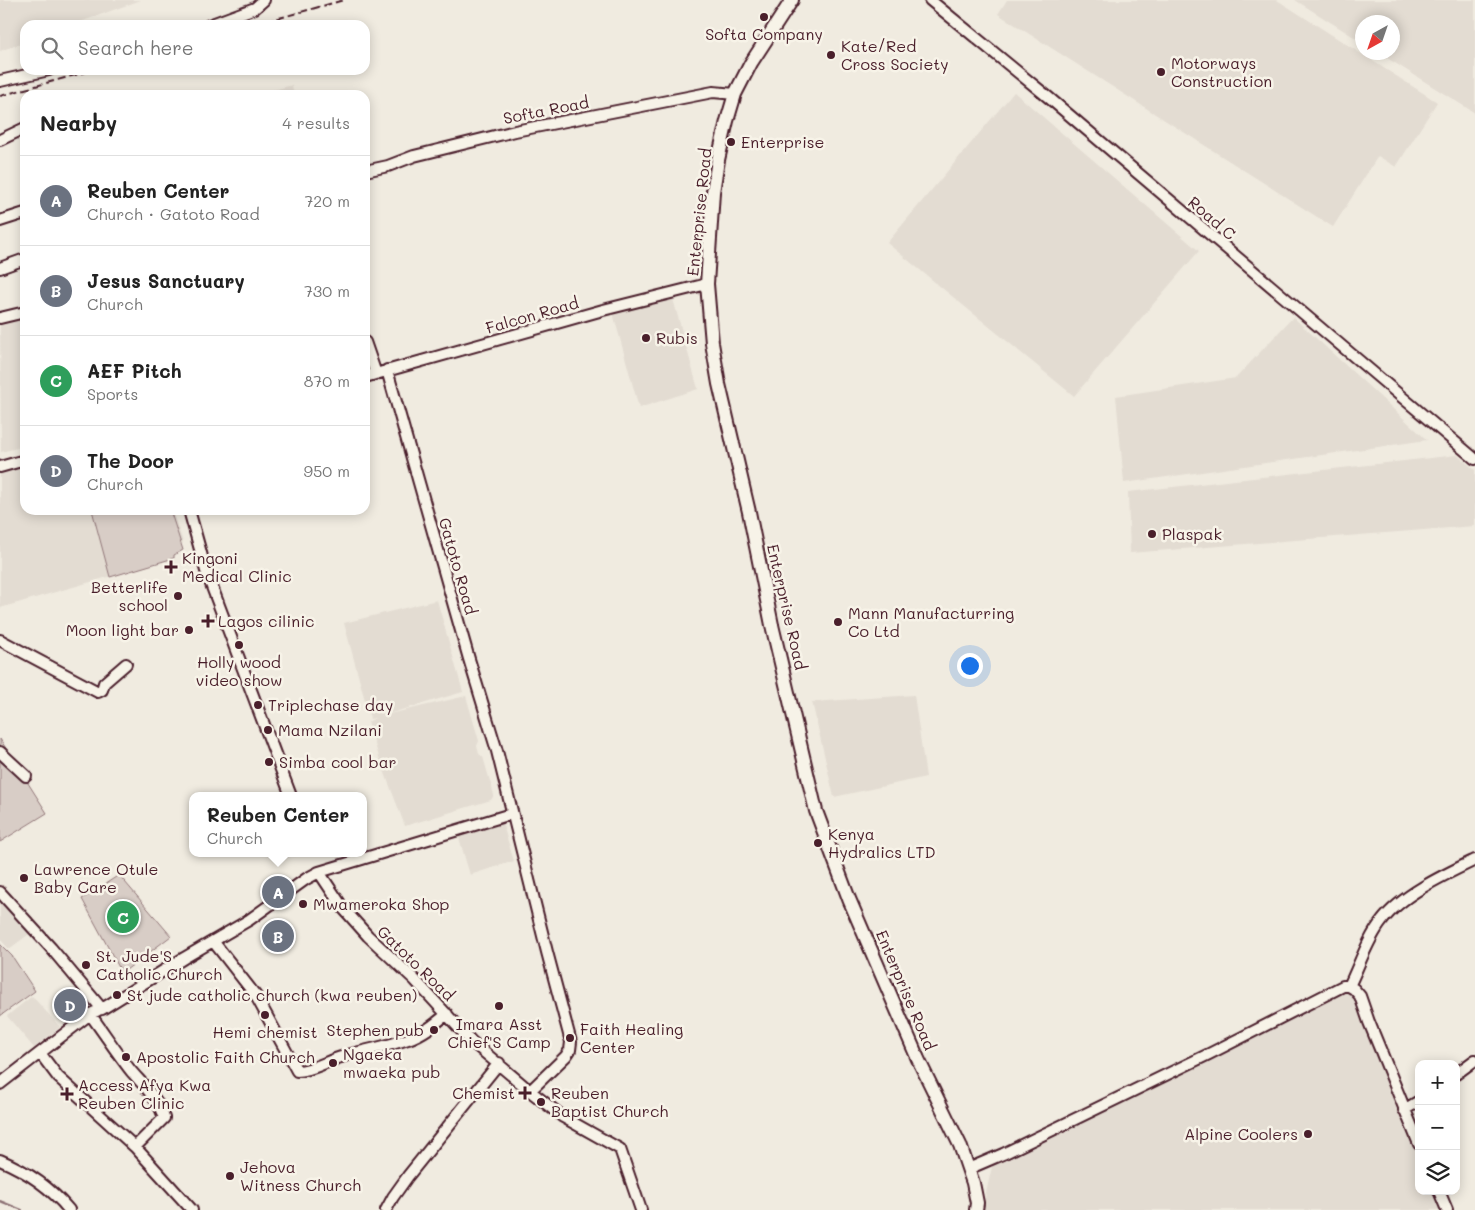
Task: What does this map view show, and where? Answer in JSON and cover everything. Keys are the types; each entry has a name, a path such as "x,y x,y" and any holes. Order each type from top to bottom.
{"main road":[{"name":"Enterprise Road","path":"792,0 751,63 735,94 727,121 713,192 707,284 712,343 719,384 816,811 849,899 918,1059 960,1145 974,1183 977,1203 976,1210"}],"street":[{"path":"223,20 256,8 264,0"},
{"name":"Road C","path":"930,0 1048,97 1475,459"},
{"path":"0,81 27,75"},
{"name":"Softa Road","path":"370,171 414,156 515,131 713,92 735,94"},
{"path":"0,140 20,130"},
{"path":"0,221 20,215"},
{"path":"0,268 20,262"},
{"name":"Falcon Road","path":"370,376 603,310 707,284"},
{"path":"0,318 20,313"},
{"path":"370,357 376,374"},
{"name":"Gatoto Road","path":"387,370 497,751 571,1042 570,1050 566,1056 530,1091"},
{"path":"0,467 20,461"},
{"path":"190,515 206,571 289,792"},
{"path":"0,640 98,692 102,690 104,683 126,664"},
{"path":"0,752 26,776"},
{"path":"0,1084 90,1014 102,1009 249,920 306,879 320,872 512,814"},
{"path":"1349,986 1381,922 1393,908 1414,892 1475,860"},
{"name":"Gatoto Road","path":"320,872 343,908 368,936 415,980 471,1041 563,1116 620,1149 638,1196 641,1210"},
{"path":"2,896 102,1009"},
{"path":"213,941 256,996 297,1071 304,1071 325,1062 364,1050 410,1039 428,1030 447,1014"},
{"path":"968,1169 1003,1154 1209,1054 1343,986 1349,986 1360,996 1415,1135"},
{"path":"90,1014 130,1070 153,1094 163,1113 164,1118 135,1147"},
{"path":"40,1053 58,1078 135,1147 192,1210"},
{"path":"1460,1071 1475,1060"},
{"path":"386,1210 408,1176 499,1063"},
{"path":"1404,1110 1415,1103"},
{"path":"0,1160 15,1167 53,1191 68,1210"},
{"path":"1441,1195 1447,1210"}],"shaded area":[{"path":"0,0 141,0 86,20 20,20 20,44 0,51"},
{"path":"1007,0 1277,0 1355,50 1355,60 1371,60 1437,102 1396,167 1378,156 1333,227 998,14"},
{"path":"1295,0 1475,0 1475,113 1390,60 1400,60 1400,15 1355,15 1355,38"},
{"path":"292,85 293,90 274,90"},
{"path":"1014,92 1199,251 1074,396 887,243"},
{"path":"673,299 698,389 639,408 613,313"},
{"path":"20,315 20,447 1,452 0,321"},
{"path":"1293,317 1427,440 1124,483 1116,396 1236,378"},
{"path":"1457,455 1475,470 1475,526 1130,553 1128,492"},
{"path":"20,465 20,515 174,515 183,542 174,558 0,608 0,471"},
{"path":"93,515 172,515 183,550 174,555 174,558 110,577"},
{"path":"437,600 463,692 381,716 466,696 479,741 477,746 479,754 483,757 494,795 491,800 405,826 368,722 375,718 370,719 344,623"},
{"path":"914,695 926,777 834,797 812,702"},
{"path":"0,739 47,813 0,842"},
{"path":"494,820 503,825 514,861 470,875 457,831"},
{"path":"119,875 171,936 122,973 82,899"},
{"path":"5,901 32,932 9,949 0,939 0,904"},
{"path":"0,944 12,956 35,991 0,1016"},
{"path":"1341,984 1357,992 1415,1131 1415,1195 1441,1195 1447,1210 982,1210 995,1154 1303,1000"},
{"path":"32,996 60,1027 34,1048 7,1016"}],"waterway":[{"path":"0,1201 22,1210"}],"railway":[{"path":"272,20 344,0"},
{"path":"21,90 75,75"},
{"path":"0,96 20,90"}],"place":[{"name":"Softa Company","path":"764,17"},
{"name":"Kate/Red Cross Society","path":"831,55"},
{"name":"Motorways Construction","path":"1161,72"},
{"name":"Enterprise","path":"731,142"},
{"name":"Rubis","path":"646,338"},
{"name":"Plaspak","path":"1152,534"},
{"name":"Kingoni Medical Clinic","path":"171,567"},
{"name":"Betterlife school","path":"178,596"},
{"name":"Lagos cilinic","path":"208,621"},
{"name":"Mann Manufacturring Co Ltd","path":"838,622"},
{"name":"Moon light bar","path":"189,630"},
{"name":"Holly wood video show","path":"239,645"},
{"name":"Triplechase day","path":"258,705"},
{"name":"Mama Nzilani","path":"268,730"},
{"name":"Simba cool bar","path":"269,762"},
{"name":"Kenya Hydralics LTD","path":"818,843"},
{"name":"Lawrence Otule Baby Care","path":"24,878"},
{"name":"Reuben Center","path":"278,892"},
{"name":"Mwameroka Shop","path":"303,904"},
{"name":"AEF Pitch","path":"123,917"},
{"name":"Jesus Sanctuary","path":"278,936"},
{"name":"St. Jude'S Catholic Church","path":"86,965"},
{"name":"St jude catholic church (kwa reuben)","path":"117,995"},
{"name":"The Door","path":"70,1005"},
{"name":"Imara Asst Chief'S Camp","path":"499,1006"},
{"name":"Hemi chemist","path":"265,1015"},
{"name":"Stephen pub","path":"434,1030"},
{"name":"Faith Healing Center","path":"570,1038"},
{"name":"Apostolic Faith Church","path":"126,1057"},
{"name":"Ngaeka mwaeka pub","path":"333,1063"},
{"name":"Chemist","path":"525,1093"},
{"name":"Access Afya Kwa Reuben Clinic","path":"67,1094"},
{"name":"Reuben Baptist Church","path":"541,1102"},
{"name":"Alpine Coolers","path":"1308,1134"},
{"name":"Jehova Witness Church","path":"230,1176"}]}
